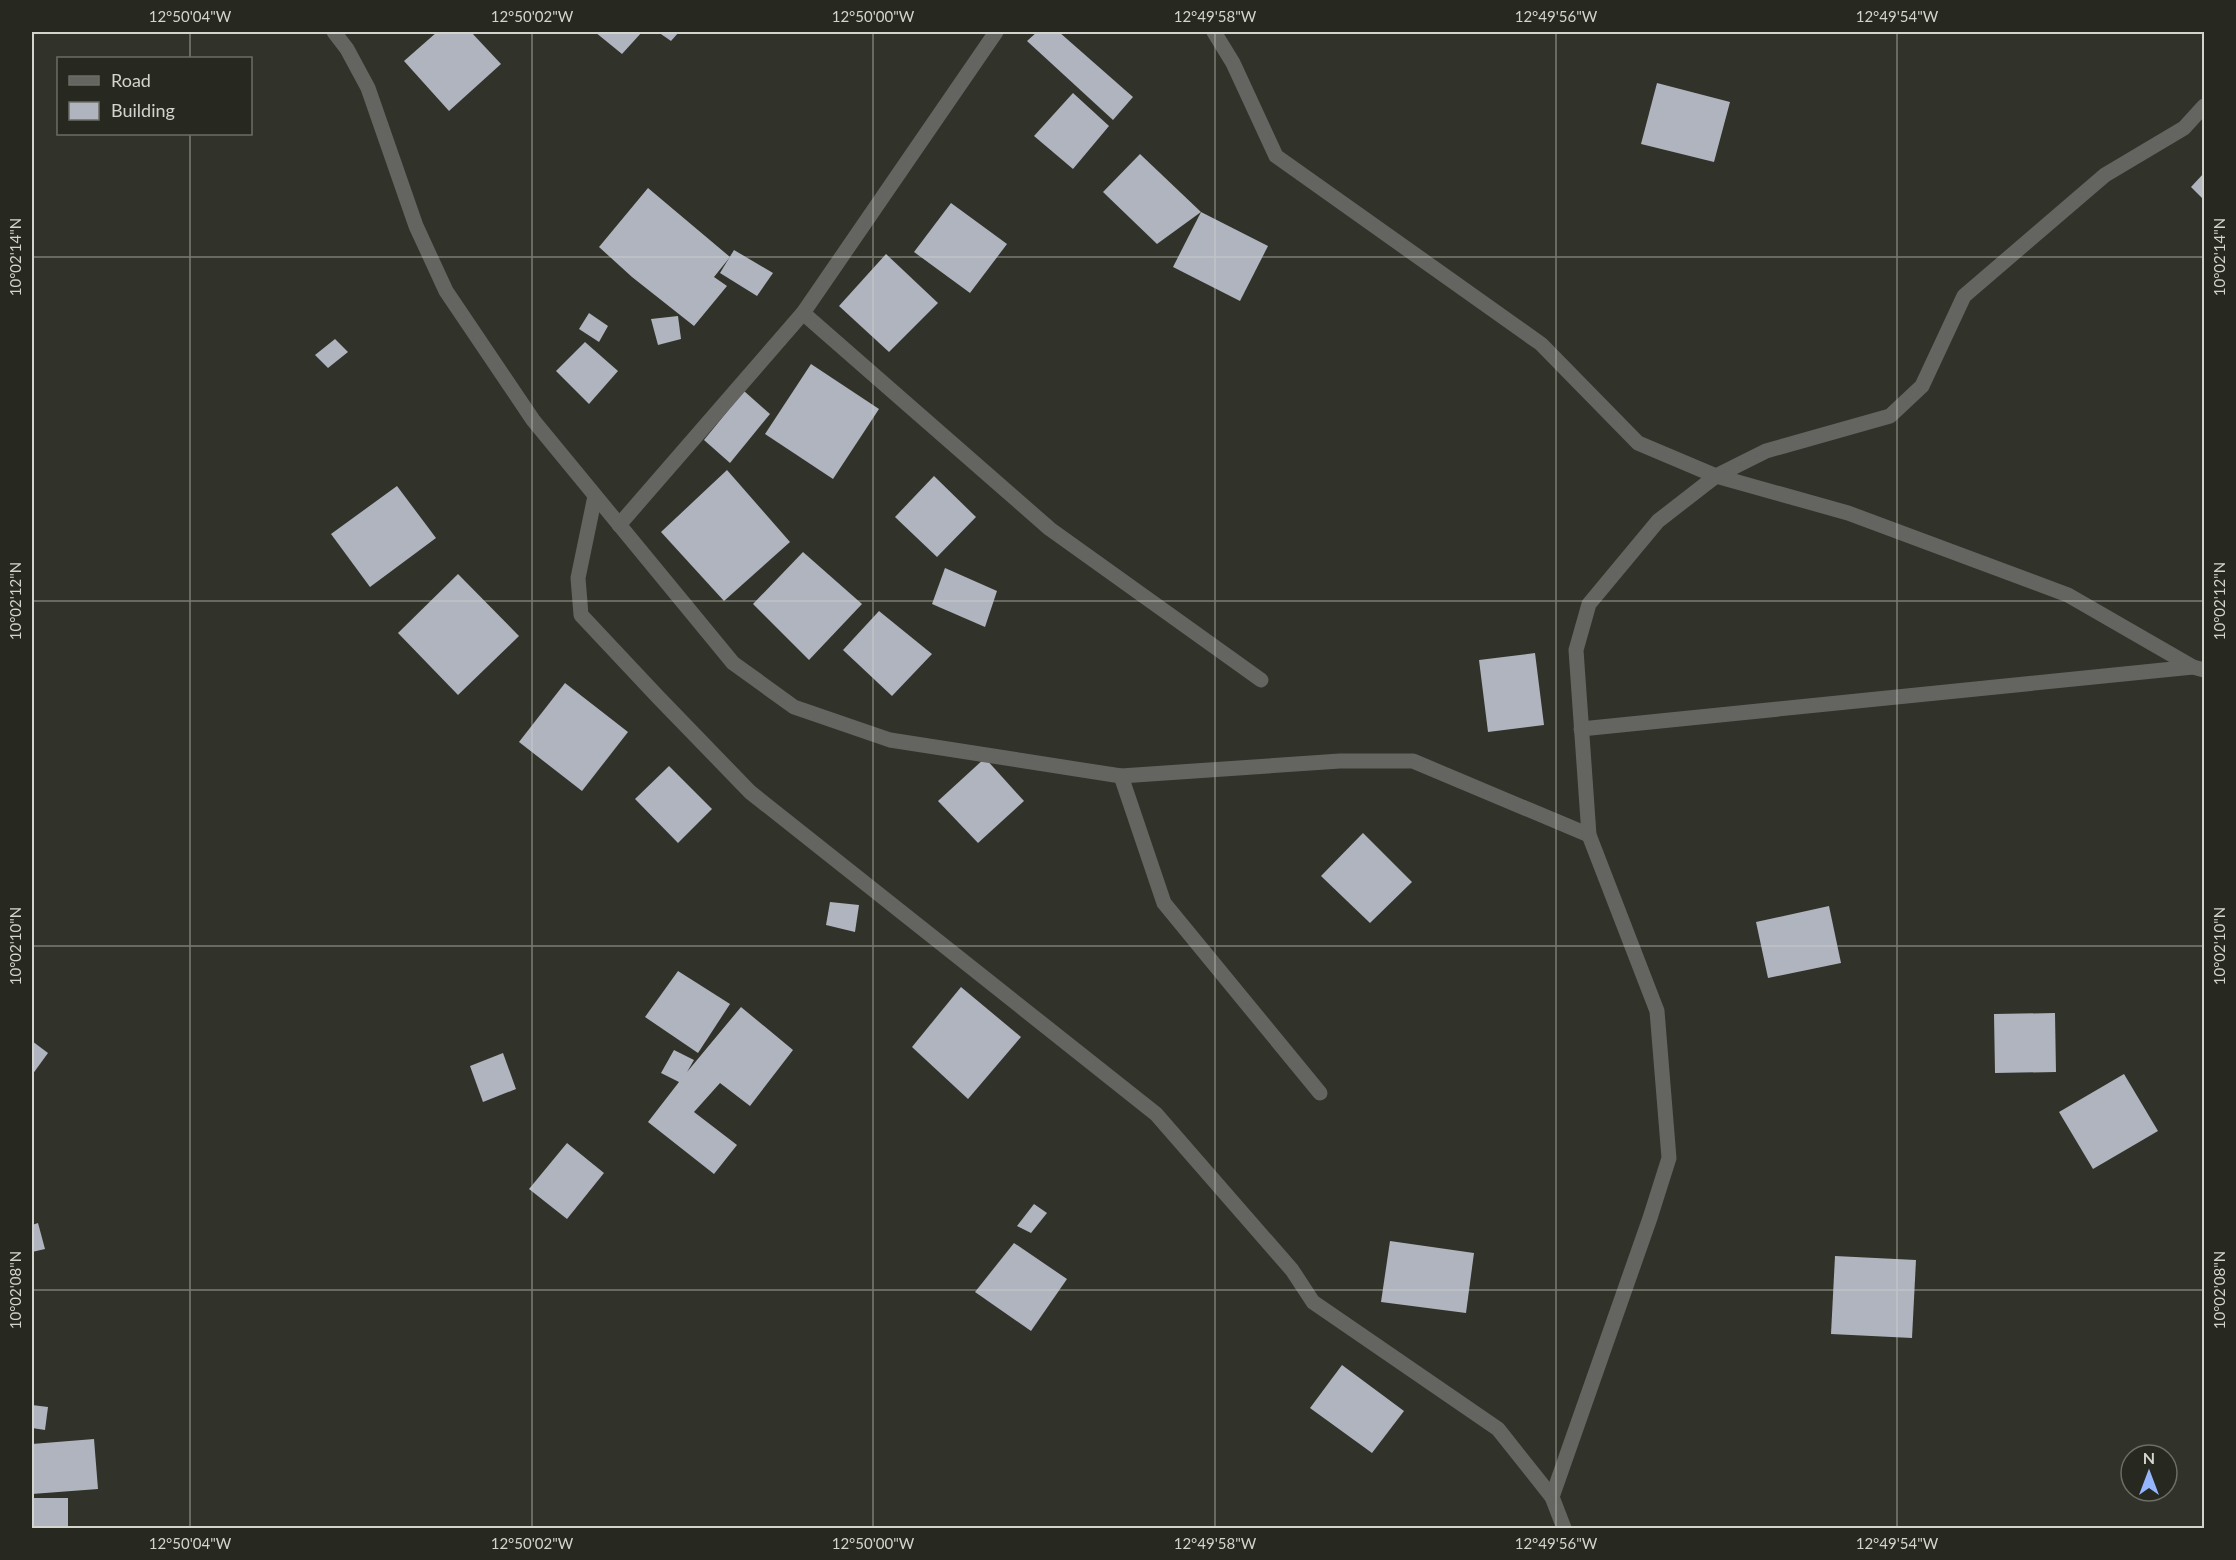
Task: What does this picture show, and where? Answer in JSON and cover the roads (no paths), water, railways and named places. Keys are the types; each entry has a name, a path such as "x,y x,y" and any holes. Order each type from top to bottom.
{"street":[{"path":"334,32 347,49 368,88 416,226 446,291 533,420 733,663 794,708 890,740 1121,776 1340,761 1413,761 1589,835"},
{"path":"619,525 803,312 996,32"},
{"path":"1214,32 1233,63 1276,156 1541,344 1638,443 1716,476 1848,513 2068,595 2199,668"},
{"path":"1552,1497 1669,1158 1657,1011 1589,835 1576,650 1589,604 1658,521 1716,476 1766,451 1890,416 1922,386 1964,296 2105,176 2184,128 2205,106"},
{"path":"803,312 1050,529 1261,680"},
{"path":"596,496 578,578 581,615 750,792 1156,1114 1292,1270 1313,1302 1498,1429 1552,1497 1564,1528"},
{"path":"1581,729 2199,668"},
{"path":"1121,776 1164,903 1320,1093"}]}
